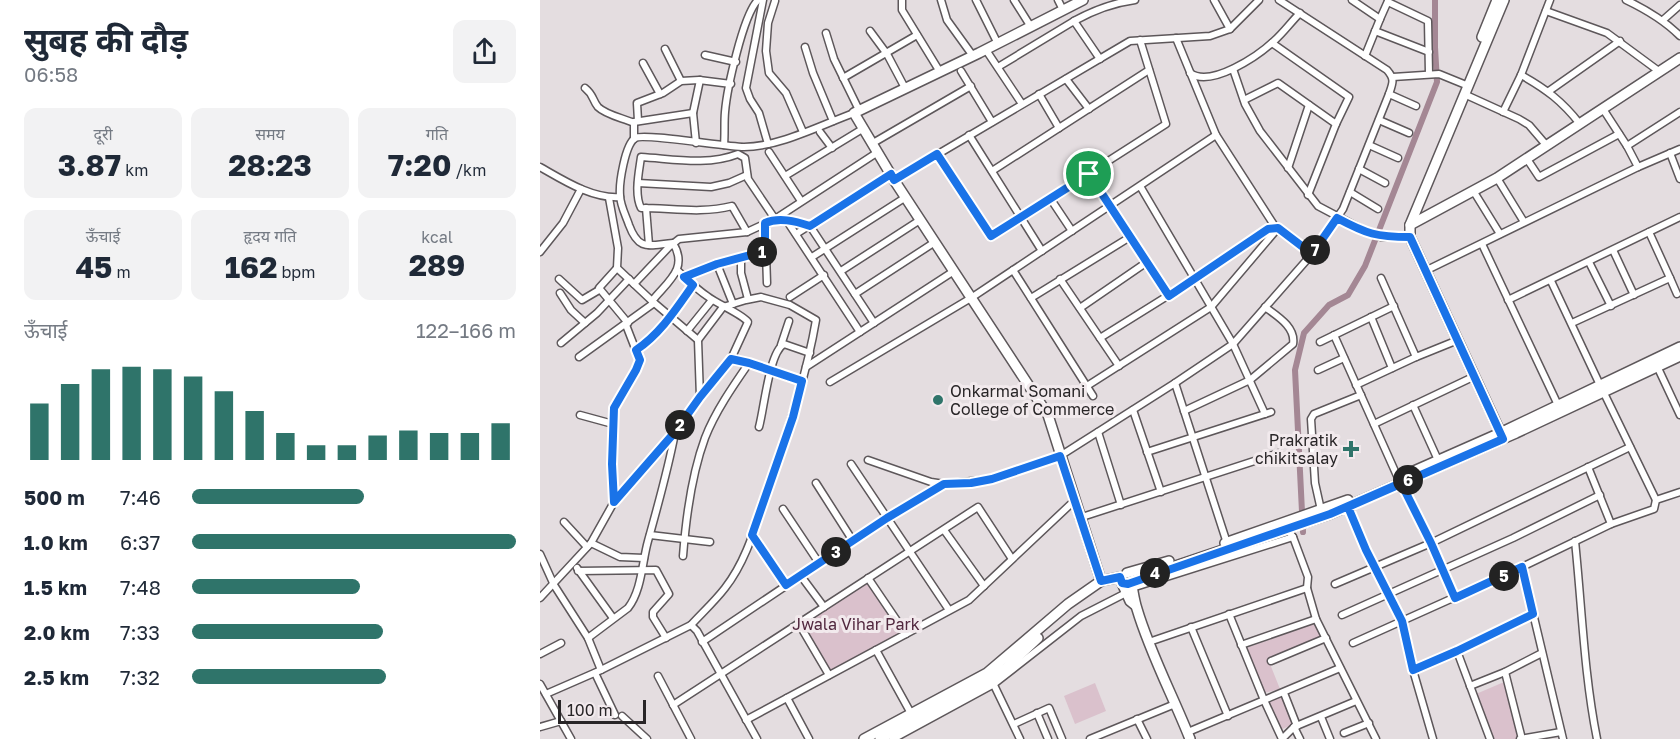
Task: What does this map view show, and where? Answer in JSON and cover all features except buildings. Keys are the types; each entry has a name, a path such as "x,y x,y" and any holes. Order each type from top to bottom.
{"street":[{"path":"724,145 725,110 742,35 755,2 747,0"},
{"path":"763,0 746,88 759,113 769,148 801,201"},
{"path":"902,0 902,10 940,72"},
{"path":"941,0 947,20 973,56"},
{"path":"976,0 998,44"},
{"path":"1014,0 1031,27"},
{"path":"1058,0 1064,10"},
{"path":"878,153 774,219 747,232 649,245 639,243 634,239 620,197 621,174 630,143 634,139 650,136 696,143 769,148 802,132 856,113 973,56 988,53 998,44 1083,0"},
{"path":"998,67 1093,11 1116,3 1135,0"},
{"path":"1214,0 1230,29"},
{"path":"796,234 1130,41 1210,36 1230,29 1259,0"},
{"path":"868,460 931,482 944,484 971,483 992,479 1060,456 1233,344 1312,254 1343,209 1393,82 1393,76 1387,70 1279,0"},
{"path":"1352,0 1380,19"},
{"path":"1497,0 1465,89 1410,225 1410,237 1502,436"},
{"path":"1465,89 1471,82 1504,0"},
{"path":"1503,112 1521,75 1550,0"},
{"path":"1626,0 1650,11 1680,36"},
{"path":"775,1 768,23 766,51 769,73 786,93 802,132"},
{"path":"1365,56 1388,1 1428,21 1429,52 1433,74"},
{"path":"1663,20 1680,5"},
{"path":"1546,11 1607,33 1660,72"},
{"path":"1190,73 1197,78 1206,78 1233,69 1272,43 1300,13"},
{"path":"1074,21 1100,59"},
{"path":"870,31 887,54 905,88"},
{"path":"1375,31 1429,52"},
{"path":"826,33 834,59 864,129 920,220 1048,415 1101,581"},
{"path":"843,78 916,35"},
{"path":"1176,38 1216,135 1274,225 1312,254"},
{"path":"937,154 991,236 1166,124 1140,40"},
{"path":"1549,92 1620,41"},
{"path":"1272,43 1349,97 1308,195"},
{"path":"806,47 813,73 832,121"},
{"path":"665,49 681,81"},
{"path":"988,53 1022,104"},
{"path":"705,55 736,62"},
{"path":"1410,225 1497,178 1680,58"},
{"path":"643,63 660,94"},
{"path":"1233,69 1244,100 1260,131 1318,206 1369,233 1381,237 1410,237"},
{"path":"992,171 1149,70"},
{"path":"962,71 992,122"},
{"path":"1393,76 1433,74 1529,125 1547,146"},
{"path":"1521,75 1549,92 1580,124"},
{"path":"1066,79 1089,109"},
{"path":"634,139 637,103 660,94 681,81 700,80 731,84"},
{"path":"696,143 693,113 700,80"},
{"path":"1244,100 1278,82 1336,124"},
{"path":"873,143 971,86"},
{"path":"585,88 593,95 597,106 604,111 636,122 693,113"},
{"path":"1040,94 1059,128"},
{"path":"1389,94 1416,106"},
{"path":"1287,168 1309,105"},
{"path":"1603,109 1638,167"},
{"path":"1627,146 1680,112"},
{"path":"1379,120 1409,133"},
{"path":"785,176 864,129"},
{"path":"820,132 832,148"},
{"path":"1527,159 1539,177 1619,134"},
{"path":"969,135 1042,251"},
{"path":"830,382 971,297 1216,135"},
{"path":"1369,145 1398,158"},
{"path":"1427,270 1638,167 1680,149"},
{"path":"1670,153 1680,179"},
{"path":"747,232 732,206 716,210 681,211 641,208 638,183 641,157 712,162 738,154 745,158 748,179 774,219 810,226 874,323"},
{"path":"540,167 581,189 609,198 620,197"},
{"path":"1359,169 1385,183"},
{"path":"1089,174 1169,296"},
{"path":"638,183 711,187 729,183 747,175"},
{"path":"1497,178 1524,222"},
{"path":"1140,186 1233,344 1268,413 1147,452"},
{"path":"540,252 548,245 563,223 581,189"},
{"path":"1350,192 1378,208"},
{"path":"1474,192 1500,234"},
{"path":"812,257 906,197"},
{"path":"559,279 582,300 599,290 600,285 617,268 618,248 609,198"},
{"path":"1050,198 1071,231"},
{"path":"646,208 649,245"},
{"path":"1508,300 1680,217"},
{"path":"841,271 920,220"},
{"path":"787,221 860,332"},
{"path":"765,223 767,283"},
{"path":"1100,338 1169,296 1268,229 1278,228"},
{"path":"1087,386 1211,307 1278,228"},
{"path":"1649,232 1677,294"},
{"path":"1030,297 1130,237"},
{"path":"579,357 627,324 653,302 677,270 680,257 676,241"},
{"path":"561,343 676,241"},
{"path":"855,294 935,242"},
{"path":"1482,244 1558,405"},
{"path":"1613,250 1634,295"},
{"path":"684,277 717,264 765,251"},
{"path":"741,258 741,273 748,299"},
{"path":"1080,308 1147,262"},
{"path":"1589,262 1611,306"},
{"path":"717,264 733,304"},
{"path":"617,268 698,340"},
{"path":"540,598 589,545 614,502 675,432 731,359 748,322 743,316 712,300 677,270"},
{"path":"1013,270 1093,396"},
{"path":"806,368 954,271"},
{"path":"790,297 824,275"},
{"path":"1382,278 1416,357"},
{"path":"1572,323 1670,278"},
{"path":"1060,279 1119,366"},
{"path":"1353,644 1611,524 1654,509 1656,500 1551,281"},
{"path":"636,350 657,334 693,285"},
{"path":"599,290 627,324 640,360 614,408 612,464 614,502"},
{"path":"560,293 571,310 585,323"},
{"path":"546,694 598,672 666,638 694,628 726,587 754,537 793,417 816,320 790,304 761,297 723,307 698,340 700,397"},
{"path":"687,331 712,300"},
{"path":"1320,342 1394,306"},
{"path":"1184,411 1250,380 1293,344 1294,339 1289,327 1265,307"},
{"path":"1371,318 1392,368"},
{"path":"759,428 771,370 789,321"},
{"path":"1334,335 1455,598"},
{"path":"1356,385 1458,340"},
{"path":"781,345 810,353"},
{"path":"864,739 992,678 1006,668 1071,607 1093,592 1191,565 1289,529 1320,513 1502,436 1680,347"},
{"path":"1320,513 1348,507 1438,460 1502,436 1558,405 1680,356"},
{"path":"1318,370 1344,358"},
{"path":"731,359 802,381"},
{"path":"683,556 691,488 706,437 727,395 749,363"},
{"path":"1657,366 1680,415"},
{"path":"1374,424 1474,376"},
{"path":"1175,383 1227,543"},
{"path":"1320,513 1315,483 1311,419 1314,414 1361,395"},
{"path":"1413,405 1438,460"},
{"path":"1133,410 1161,492"},
{"path":"580,415 613,424"},
{"path":"588,638 633,602 664,489 675,432"},
{"path":"1098,432 1121,505"},
{"path":"1335,584 1431,543 1630,447"},
{"path":"1079,518 1279,453"},
{"path":"851,465 949,610"},
{"path":"1588,467 1611,524"},
{"path":"816,483 853,541"},
{"path":"702,642 887,518 944,484"},
{"path":"1656,500 1680,492"},
{"path":"1342,615 1600,495"},
{"path":"746,720 969,600 1074,501"},
{"path":"673,705 978,507 1012,559"},
{"path":"1348,507 1402,621 1413,670 1433,739"},
{"path":"783,509 819,563"},
{"path":"564,522 589,545 620,557 644,558"},
{"path":"893,739 992,678 1081,616 1125,582 1161,564 1227,543 1289,529"},
{"path":"1289,529 1308,577 1307,588 1316,619 1376,739"},
{"path":"944,530 984,586"},
{"path":"650,535 710,542"},
{"path":"754,537 786,585"},
{"path":"1575,542 1585,668 1591,711 1598,739"},
{"path":"540,554 554,585 588,638 598,672 618,715 647,739"},
{"path":"573,563 613,618"},
{"path":"1505,672 1521,739 1562,735 1522,567"},
{"path":"578,571 656,570 669,592 667,598 652,615 666,638"},
{"path":"801,576 824,608"},
{"path":"868,578 906,634"},
{"path":"992,678 1068,604 1101,581 1125,582"},
{"path":"1125,582 1189,736 1228,716 1340,668"},
{"path":"1149,642 1307,588"},
{"path":"1229,614 1282,739 1296,726 1356,701"},
{"path":"1413,670 1533,614"},
{"path":"1241,645 1316,619"},
{"path":"799,624 830,675"},
{"path":"1191,627 1228,716"},
{"path":"694,628 757,739"},
{"path":"1271,661 1326,638"},
{"path":"540,654 561,643"},
{"path":"876,650 913,717"},
{"path":"1457,651 1490,739"},
{"path":"1470,686 1505,672 1542,653"},
{"path":"658,676 691,739"},
{"path":"992,678 1020,739"},
{"path":"540,684 571,739"},
{"path":"1284,693 1300,739"},
{"path":"787,698 809,739"},
{"path":"1090,739 1175,704"},
{"path":"1014,724 1049,708 1062,739"},
{"path":"1037,713 1048,739"},
{"path":"880,739 913,717"},
{"path":"1321,717 1330,739"},
{"path":"1137,719 1147,739"},
{"path":"540,727 561,721"},
{"path":"1344,734 1369,723"}],"green space":[{"name":"Jwala Vihar Park","path":"868,578 906,634 829,675 799,624"},
{"path":"1316,623 1322,636 1268,659 1280,689 1264,693 1246,648"},
{"path":"1504,682 1518,739 1490,739 1476,694"},
{"path":"1095,683 1106,711 1075,724 1064,696"},
{"path":"1282,694 1294,724 1280,730 1266,698"}],"waterway":[{"path":"1303,532 1295,370 1304,333 1329,305 1348,295 1365,266 1437,82 1435,0"}],"place":[{"name":"Onkarmal Somani College of Commerce","path":"938,400"},
{"name":"Prakratik chikitsalay","path":"1351,449"}],"route":[{"path":"1089,174 991,236 937,154 894,180 891,174 810,226 799,222 774,219 765,223 765,251 717,264 684,277 693,285 663,328 636,350 640,360 614,408 612,464 614,502 650,463 731,359 802,381 793,417 752,535 786,585 887,518 944,484 971,483 992,479 1060,456 1101,581 1120,577 1122,583 1128,584 1154,573 1287,530 1401,483 1455,598 1522,567 1533,614 1413,670 1402,621 1366,550 1348,507 1401,483 1503,439 1410,237 1381,237 1337,218 1312,254 1278,228 1268,229 1169,296 1089,174"}]}
